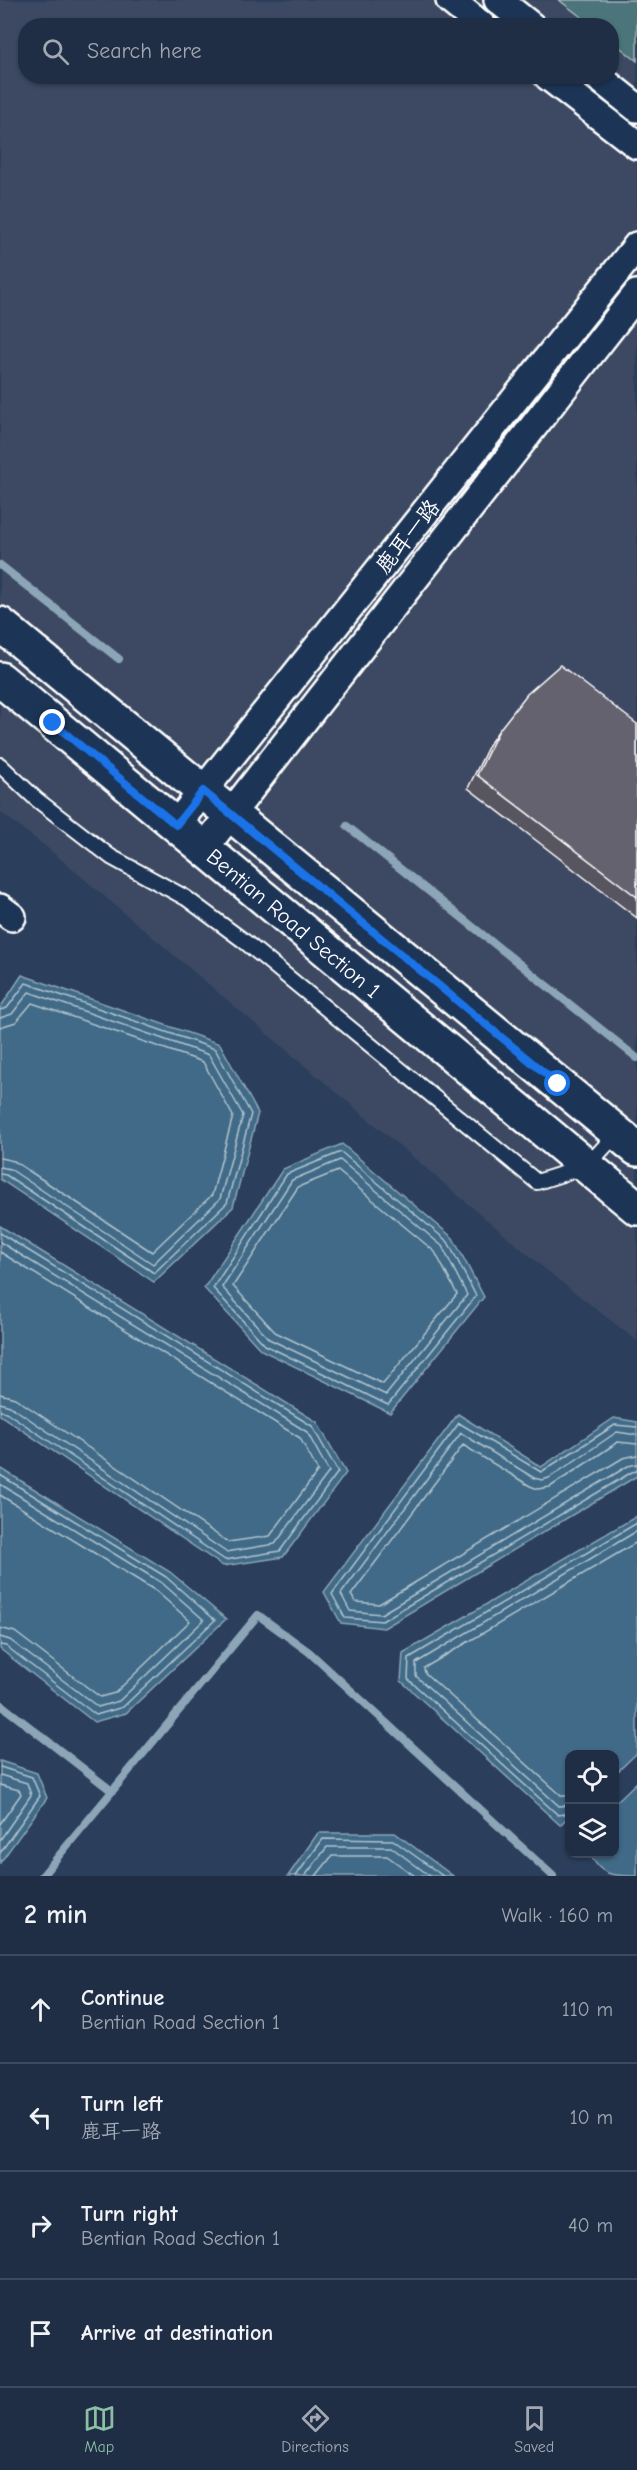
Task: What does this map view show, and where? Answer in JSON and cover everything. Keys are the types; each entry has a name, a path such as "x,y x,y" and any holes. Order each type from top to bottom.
{"street":[{"path":"450,0 472,18"},
{"path":"498,0 521,18"},
{"path":"558,84 637,145"},
{"path":"607,84 637,108"},
{"name":"鹿耳一路","path":"176,825 637,246"},
{"name":"鹿耳一路","path":"204,848 637,294"},
{"name":"Bentian Road Section 1","path":"0,624 627,1141"},
{"name":"Bentian Road Section 1","path":"0,679 637,1208"}],"lane":[{"name":"Bentian Road Section 1","path":"0,765 36,799 111,857 186,898 244,941 537,1182 587,1166"},
{"path":"587,1166 627,1141"}],"shaded area":[{"path":"0,0 637,0 637,1341 551,1274 45,846 0,812"}],"green space":[{"path":"559,0 637,0 637,61 619,47 619,18 583,18"}],"water":[{"path":"22,975 220,1044 258,1113 233,1207 154,1282 0,1179 0,1008"},
{"path":"342,1144 453,1238 484,1297 390,1413 261,1350 204,1288 283,1169"},
{"path":"0,1226 317,1422 346,1473 283,1557 223,1566 0,1415"},
{"path":"458,1414 541,1467 614,1418 637,1422 637,1476 384,1628 341,1623 324,1592"},
{"path":"0,1468 170,1572 226,1619 126,1713 94,1722 0,1649"},
{"path":"637,1516 637,1753 619,1770 619,1750 565,1750 565,1820 560,1825 401,1681 403,1653"},
{"path":"0,1761 37,1773 47,1798 0,1863"},
{"path":"637,1782 637,1876 621,1876 603,1871 592,1858 619,1858 619,1799"},
{"path":"318,1833 395,1833 453,1876 288,1876"}],"building":[{"path":"560,665 637,724 637,897 477,775 499,730 527,694"}],"waterway":[{"path":"0,565 119,659"},
{"path":"347,826 637,1058"},
{"path":"42,1876 258,1615 309,1652 553,1876"},
{"path":"0,1704 112,1791"}],"route":[{"path":"53,723 176,825 203,791 558,1084"}]}
